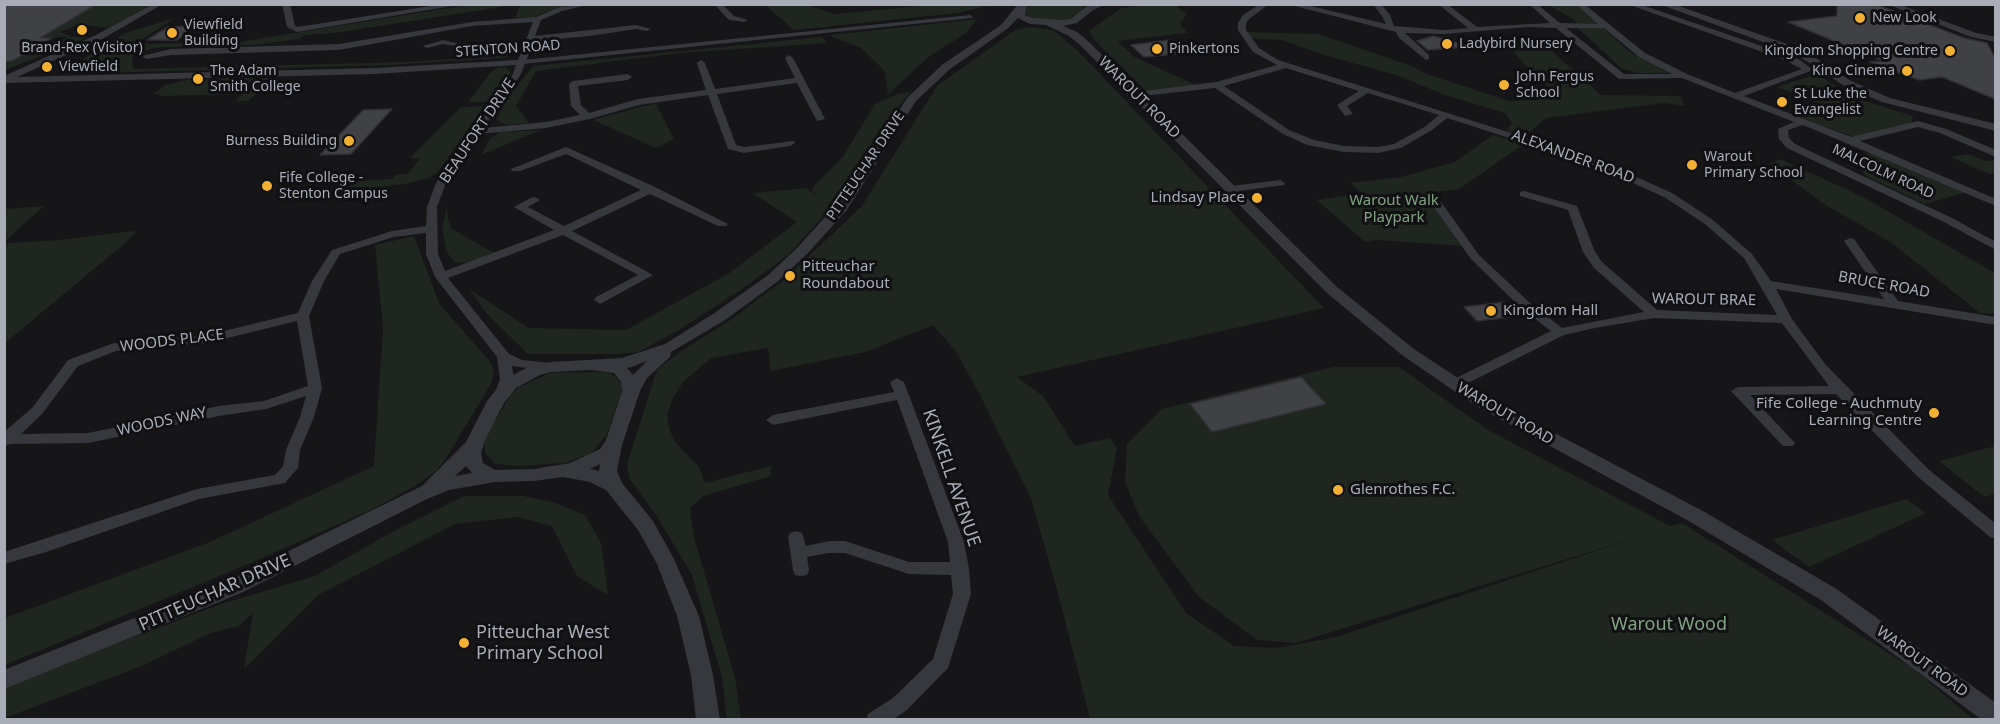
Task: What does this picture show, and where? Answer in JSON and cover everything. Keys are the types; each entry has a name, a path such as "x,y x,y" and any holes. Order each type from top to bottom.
{"street":[{"path":"4,80 99,37 160,4"},
{"path":"286,4 291,27 297,30 461,4"},
{"path":"146,56 193,51 346,47 442,28 486,22 538,20 560,9 588,4"},
{"path":"717,4 732,18"},
{"path":"1075,26 1089,6 1102,4"},
{"name":"ALEXANDER ROAD","path":"1266,4 1246,17 1242,30 1256,50 1284,66 1446,114 1597,163 1668,195 1728,237 1748,256 1767,284 1786,319 1820,367 1840,390 1923,473 1995,533"},
{"path":"1290,4 1400,30 1444,32 1558,25 1604,26"},
{"path":"1376,4 1386,15 1390,28"},
{"path":"1441,4 1476,30"},
{"path":"1532,4 1622,77 1684,76"},
{"path":"1579,4 1642,55 1684,76 1850,140 1995,203"},
{"path":"1630,4 1785,57 1802,64 1809,70 1734,96"},
{"path":"1663,4 1792,50 1847,83 1886,100 1995,128"},
{"path":"1890,4 1974,35 1995,40"},
{"path":"1022,8 1024,18 1050,24 1075,26"},
{"name":"PITTEUCHAR DRIVE","path":"631,391 641,375 671,347 748,297 787,266 841,208 912,99 946,67 1004,27 1022,8"},
{"name":"STENTON ROAD","path":"4,80 375,71 523,62 970,16"},
{"path":"720,21 732,18 744,20"},
{"name":"BEAUFORT DRIVE","path":"504,357 441,277 432,254 430,229 432,207 441,183 455,159 477,131 523,62 538,20"},
{"name":"PITTEUCHAR DRIVE","path":"1004,27 1038,22"},
{"path":"1050,24 1068,22 1075,26"},
{"path":"531,39 600,33 637,24 647,29"},
{"name":"WAROUT ROAD","path":"1075,26 1136,95 1351,308 1391,340 1455,384 1537,433 1694,515 1828,594 1958,686 1995,717"},
{"path":"442,28 446,34 443,42"},
{"path":"1400,30 1402,36 1426,57"},
{"path":"428,46 443,42 456,44"},
{"path":"1792,50 1819,48"},
{"path":"187,64 193,51"},
{"path":"789,58 820,118"},
{"path":"701,63 734,149 744,150 790,143"},
{"path":"4,73 35,64"},
{"path":"1136,95 1216,85 1284,66"},
{"path":"587,117 576,106 573,84 628,77"},
{"name":"STENTON ROAD","path":"4,85 46,80"},
{"path":"477,131 546,125 587,117 638,102 799,80"},
{"path":"1216,85 1286,132 1305,141 1336,148 1367,150 1398,146 1429,128 1446,114"},
{"path":"1348,114 1342,105 1365,91"},
{"name":"MALCOLM ROAD","path":"1802,122 1783,129 1784,139 1791,146 1948,220 1995,248"},
{"path":"1850,140 1911,125 1935,128 1995,154"},
{"path":"516,169 566,150 722,224"},
{"path":"1232,189 1280,183"},
{"path":"441,277 563,231 651,189"},
{"path":"1524,195 1574,208 1589,252 1598,265 1654,314"},
{"path":"535,200 519,207 648,275 600,300"},
{"path":"1437,204 1475,257 1526,306 1560,332"},
{"path":"4,558 81,535 197,494 280,478 290,468 292,450 307,417 315,388 303,316 318,281 336,252 392,234 430,229"},
{"path":"1850,241 1893,303"},
{"name":"BRUCE ROAD","path":"1767,284 1995,321"},
{"name":"WAROUT BRAE","path":"1455,384 1560,332 1654,314 1709,314 1786,319"},
{"name":"WOODS PLACE","path":"6,440 37,411 73,363 114,347 207,339 303,316"},
{"name":"PITTEUCHAR DRIVE","path":"601,366 625,363 671,347"},
{"path":"504,357 519,364 556,367 601,366 619,369 624,373 631,391 608,462 608,471 613,484 646,526 679,591 688,616 702,675 708,720"},
{"path":"501,396 507,379 504,357"},
{"path":"556,367 534,370 510,384 475,444 474,465 495,476 519,477 558,472 591,461 606,453 615,441"},
{"name":"WOODS WAY","path":"6,440 88,438 196,415 266,405 315,388"},
{"name":"KINKELL AVENUE","path":"773,420 899,389 956,542 962,594 941,663 900,705 875,720"},
{"path":"1788,443 1738,391 1840,390"},
{"name":"PITTEUCHAR DRIVE","path":"420,494 442,477 475,444"},
{"path":"558,472 594,476 613,484"},
{"name":"PITTEUCHAR DRIVE","path":"4,680 234,587 420,494 446,484 495,476"},
{"path":"799,553 829,547 845,547 902,566 961,570"}],"green space":[{"path":"573,4 534,17 515,18 520,5"},
{"path":"1084,4 1083,10 1071,19 1056,22 1035,19 1025,12 1028,5"},
{"path":"96,5 150,5 106,28 81,24 62,31 60,33 67,33 64,35 71,35 69,37 88,37 5,70 5,64 40,45 55,45 67,37 40,38"},
{"path":"467,5 514,5 335,33 305,35 299,39 253,45 162,47 132,53 133,69 406,62 513,55 502,58 388,65 60,74 125,33 175,18 135,44 239,42"},
{"path":"765,5 807,5 835,14 930,5 992,5 958,13 794,30"},
{"path":"1141,5 1182,5 1177,7 1187,14 1180,24 1187,33 1118,41 1134,57 1196,85 1146,91 1097,43 1089,31 1121,8"},
{"path":"1549,5 1578,5 1630,52 1669,73 1638,73 1621,68 1579,29 1576,21"},
{"path":"977,19 966,33 927,58 888,95 885,71 861,48 830,35"},
{"name":"Warout Wood","path":"1030,27 1053,30 1077,50 1324,308 1017,377 1043,396 1075,446 1110,438 1117,448 1108,495 1186,613 1234,646 1278,648 1336,637 1635,538 1296,643 1257,640 1199,597 1139,516 1125,482 1127,444 1162,409 1333,367 1399,367 1488,430 1670,526 1682,523 1912,668 1973,719 1090,719 1057,589 1031,499 981,397 955,350 933,325 865,352 771,371 768,348 711,358 683,382 673,398 667,416 669,429 676,443 699,467 705,483 771,466 771,476 703,496 690,508 694,537 735,678 741,719 727,719 722,677 692,575 658,518 629,478 627,464 656,373 680,352 729,321 785,279 862,206 937,86 1015,30"},
{"path":"1243,32 1318,34 1509,101 1560,98 1522,62 1508,45 1544,44 1601,95 1680,96 1685,106 1664,103 1546,118 1526,136 1506,130 1512,123 1505,113 1445,95 1396,75 1324,55 1282,40 1245,38"},
{"path":"822,37 827,43 680,53 536,71 516,106 529,123 505,125 496,119 510,94 533,66"},
{"path":"499,67 507,68 511,73 489,102 468,102 490,73"},
{"path":"1817,74 1853,97 1913,116 1911,125 1857,138 1792,115 1824,105 1777,87"},
{"path":"270,77 271,81 248,101 235,101 243,94 159,96 160,94 153,94 165,85 187,80"},
{"path":"912,91 895,110 858,174 788,255 742,289 676,332 638,352 528,354 486,313 469,289 529,328 626,330 728,274 797,222 752,193 806,188 817,196 812,190 814,186 842,158 875,104 897,94"},
{"path":"656,104 674,139 656,148 593,120 643,106"},
{"path":"486,106 437,173 429,178 404,184 340,192 339,189 347,189 355,181 392,179 396,175 407,174 420,159 410,158 461,107"},
{"path":"541,130 481,155 490,139 500,132"},
{"name":"Warout Walk Playpark","path":"1493,135 1524,144 1459,189 1427,193 1466,246 1376,240 1365,242 1317,200 1362,193 1350,183 1401,177 1455,162"},
{"path":"1871,152 1967,192 1925,204 1866,176 1853,158"},
{"path":"1969,154 1986,161 1995,160 1995,173 1989,174 1951,157"},
{"path":"1780,159 1863,197 1995,273 1995,314 1980,313 1892,243 1824,204 1770,164"},
{"path":"44,206 5,241 5,209"},
{"path":"447,206 448,220 452,229 496,254 472,262 455,263 446,251 442,228"},
{"path":"136,232 125,243 5,343 5,247 9,243"},
{"path":"414,236 439,303 491,363 494,370 491,384 436,471 415,486 373,509 253,562 5,665 5,618 210,542 374,466 383,329 375,245"},
{"path":"605,372 616,377 621,385 621,392 607,434 592,453 565,463 519,466 495,464 485,453 484,439 510,396 519,387 550,373"},
{"path":"1995,446 1995,494 1984,497 1939,461"},
{"path":"464,496 523,496 553,502 585,515 601,543 608,595 577,576 552,526 517,517 455,524 318,595 244,669 253,612 239,626 210,633 144,665 5,718 5,686 221,604 315,576 394,531"},
{"path":"1906,499 1926,513 1809,567 1772,540"}],"building":[{"path":"4,4 97,4 40,38 52,38 12,61 4,62"},
{"name":"Kingdom Shopping Centre","path":"1837,4 1875,4 1964,38 1987,43 1995,58 1995,99 1942,77 1919,80 1870,62 1883,61 1788,22 1837,16"},
{"name":"Viewfield Building","path":"197,26 177,40 147,40 168,27"},
{"name":"Ladybird Nursery","path":"1433,36 1465,45 1465,47 1428,50 1417,41"},
{"name":"Pinkertons","path":"1169,40 1184,53 1144,57 1131,45"},
{"name":"Burness Building","path":"392,109 351,154 320,155 363,110"},
{"name":"Kingdom Hall","path":"1505,302 1519,316 1477,321 1464,307"},
{"path":"1301,377 1326,404 1212,432 1190,404"}],"place":[{"name":"New Look","path":"1860,18"},
{"name":"Brand-Rex (Visitor)","path":"82,30"},
{"name":"Viewfield Building","path":"172,33"},
{"name":"Ladybird Nursery","path":"1447,44"},
{"name":"Pinkertons","path":"1157,49"},
{"name":"Kingdom Shopping Centre","path":"1950,51"},
{"name":"Viewfield","path":"47,67"},
{"name":"Kino Cinema","path":"1907,71"},
{"name":"The Adam Smith College","path":"198,79"},
{"name":"John Fergus School","path":"1504,85"},
{"name":"St Luke the Evangelist","path":"1782,102"},
{"name":"Burness Building","path":"349,141"},
{"name":"Warout Primary School","path":"1692,165"},
{"name":"Fife College - Stenton Campus","path":"267,186"},
{"name":"Lindsay Place","path":"1257,198"},
{"name":"Pitteuchar Roundabout","path":"790,276"},
{"name":"Kingdom Hall","path":"1491,311"},
{"name":"Fife College - Auchmuty Learning Centre","path":"1934,413"},
{"name":"Glenrothes F.C.","path":"1338,490"},
{"name":"Pitteuchar West Primary School","path":"464,643"}]}
